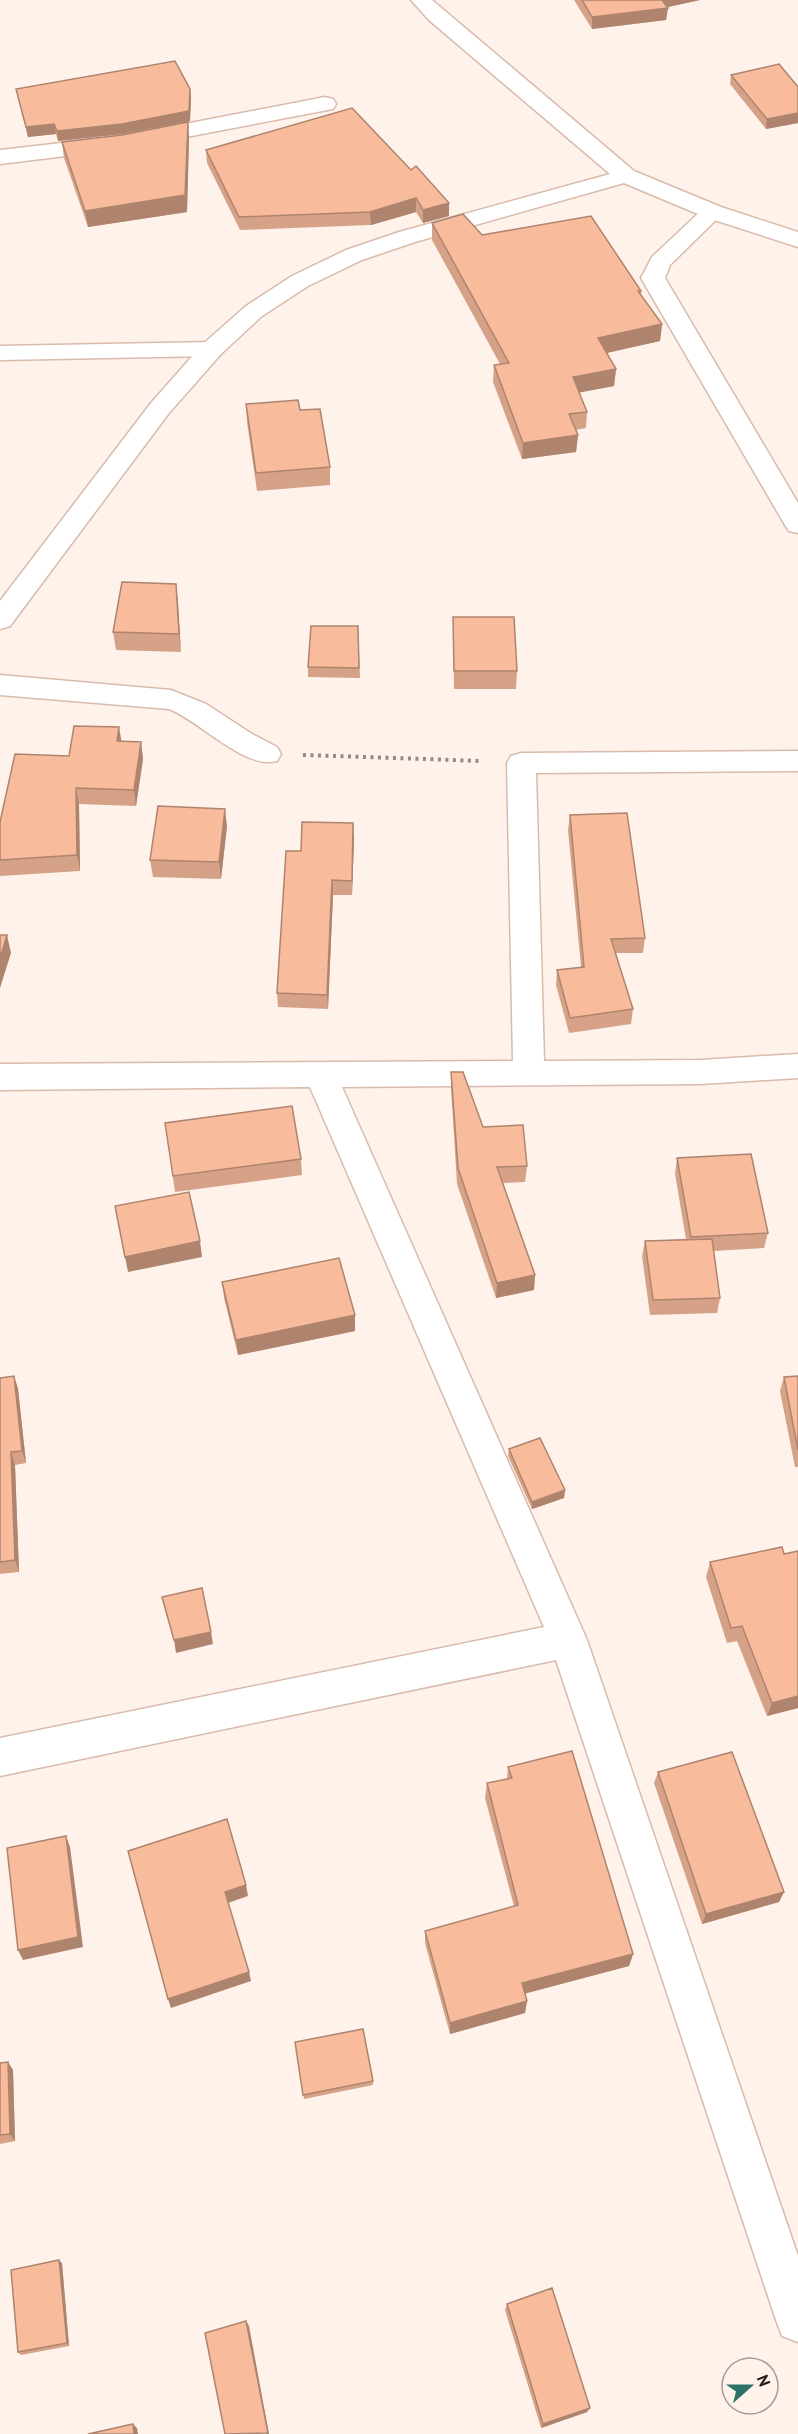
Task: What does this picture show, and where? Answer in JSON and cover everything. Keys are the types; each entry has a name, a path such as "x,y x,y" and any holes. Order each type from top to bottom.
{"street":[{"path":"421,0 436,16 626,176 713,212 798,240"},
{"path":"0,157 57,153 113,145 325,104"},
{"path":"0,620 160,408 212,349 254,311 300,281 354,255 407,237 626,176"},
{"path":"713,212 660,262 653,278 798,525"},
{"path":"0,353 212,349"},
{"path":"0,685 171,700 189,705 242,742 267,753"},
{"path":"529,1073 521,763 798,761"},
{"path":"0,1077 700,1072 798,1066"},
{"path":"320,1073 568,1640 798,2320"},
{"path":"0,1757 568,1640"}],"path":[{"path":"267,753 521,763"}],"building":[{"path":"582,0 662,0 668,8 592,17"},
{"path":"175,61 190,89 189,111 122,124 57,131 54,124 26,127 16,89"},
{"path":"779,64 798,87 798,113 767,119 731,75"},
{"path":"352,108 411,170 416,166 449,203 423,210 416,198 370,212 239,217 206,150"},
{"path":"188,122 185,195 85,211 62,142 122,135"},
{"path":"463,214 482,235 591,216 641,291 638,291 662,324 598,338 616,369 573,377 587,412 569,414 578,435 523,443 494,365 509,363 432,223"},
{"path":"298,400 300,410 320,409 330,467 256,473 246,404"},
{"path":"122,582 176,584 179,634 113,632"},
{"path":"453,617 514,617 517,671 454,671"},
{"path":"311,626 358,626 359,668 308,667"},
{"path":"74,726 119,727 117,741 141,742 134,790 76,788 77,855 0,860 0,822 15,754 69,756"},
{"path":"158,806 225,809 219,862 150,860"},
{"path":"627,813 645,938 611,939 633,1009 570,1018 557,970 584,967 570,815"},
{"path":"302,822 353,823 352,881 332,880 327,995 277,993 286,851 301,851"},
{"path":"0,935 7,935 0,959"},
{"path":"451,1072 463,1072 483,1127 523,1125 527,1166 497,1167 535,1275 497,1283 458,1168"},
{"path":"292,1106 301,1159 173,1176 165,1123"},
{"path":"751,1154 768,1233 691,1237 677,1158"},
{"path":"189,1192 200,1241 125,1257 115,1206"},
{"path":"712,1239 720,1298 653,1300 645,1241"},
{"path":"339,1258 355,1315 236,1340 222,1282"},
{"path":"14,1376 22,1451 11,1452 15,1560 0,1562 0,1378"},
{"path":"798,1376 798,1450 784,1377"},
{"path":"540,1438 565,1490 532,1502 509,1449"},
{"path":"782,1547 784,1554 798,1551 798,1696 772,1703 742,1626 731,1628 710,1562"},
{"path":"202,1588 211,1632 174,1640 162,1597"},
{"path":"572,1751 633,1954 522,1983 527,2001 450,2023 425,1931 518,1905 487,1783 512,1778 508,1767"},
{"path":"732,1752 784,1892 706,1914 658,1772"},
{"path":"227,1819 246,1885 225,1892 249,1972 168,1999 128,1851"},
{"path":"66,1836 78,1937 18,1950 7,1848"},
{"path":"363,2029 373,2081 303,2095 295,2042"},
{"path":"8,2062 10,2134 0,2135 0,2063"},
{"path":"59,2260 67,2343 18,2352 11,2270"},
{"path":"552,2288 590,2408 543,2424 507,2304"},
{"path":"246,2321 268,2433 225,2434 205,2333"},
{"path":"133,2424 134,2434 88,2434"}]}
